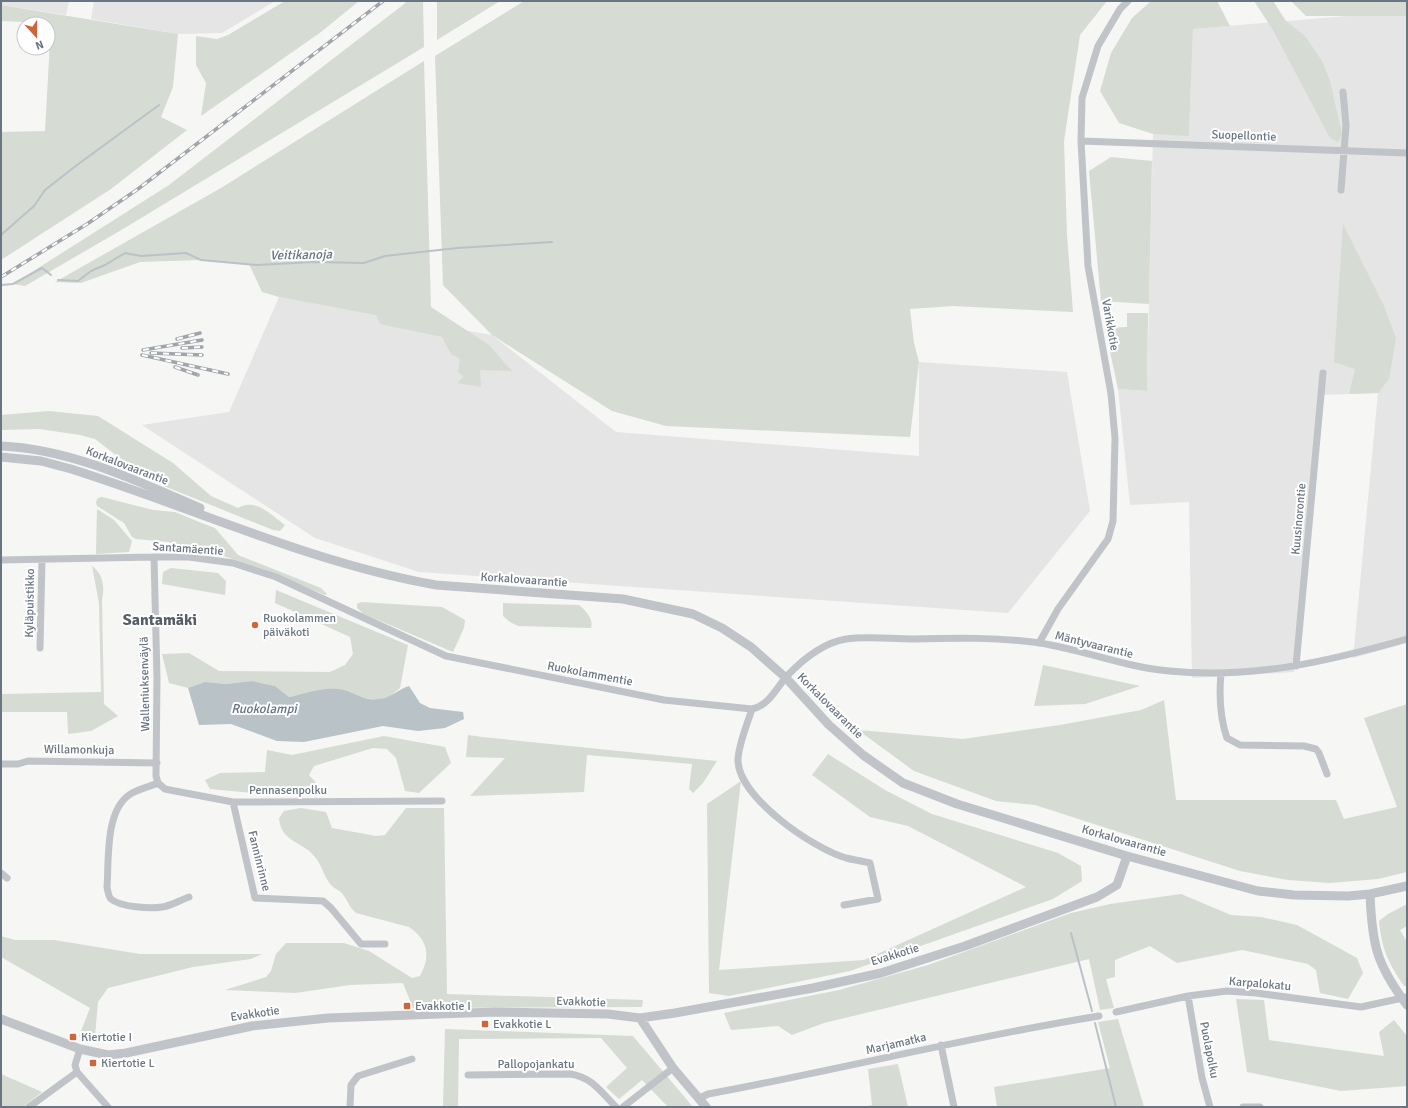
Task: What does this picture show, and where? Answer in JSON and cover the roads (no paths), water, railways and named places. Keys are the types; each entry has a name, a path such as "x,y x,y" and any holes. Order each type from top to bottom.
{"street":[{"name":"Varikkotie","path":"1039,643 1058,609 1108,539 1113,521 1115,464 1114,423 1111,394 1088,266 1081,141 1082,98 1088,74 1098,46 1120,8 1128,1"},
{"path":"1341,190 1346,126 1343,92"},
{"name":"Suopellontie","path":"1081,141 1407,153"},
{"name":"Kuusinorontie","path":"1296,666 1323,373"},
{"name":"Korkalovaarantie","path":"1,446 45,452 76,459 149,485 229,520 239,527"},
{"name":"Korkalovaarantie","path":"1,457 41,461 71,469 347,566 407,580 436,585 623,599 693,614 722,628 745,644 786,678 829,725 862,755 903,783 957,804 1127,856 1258,891 1294,895 1348,896 1370,894 1407,886"},
{"name":"Santamäentie","path":"1,560 154,556 189,557 233,563 264,573 427,648"},
{"name":"Walleniuksenväylä","path":"154,556 157,763"},
{"name":"Kyläpuistikko","path":"40,648 42,559"},
{"name":"Mäntyvaarantie","path":"752,709 758,708 774,694 786,678 802,662 824,646 846,639 972,638 1039,643 1124,664 1168,671 1220,674 1263,671 1296,666 1360,652 1407,639"},
{"name":"Ruokolammentie","path":"427,648 446,656 467,661 664,700 752,709"},
{"path":"1220,674 1223,727 1227,738 1240,745 1304,746 1316,749 1327,774"},
{"path":"752,709 738,760 742,775 756,799 781,821 824,848 846,858 870,862 878,899 844,905"},
{"name":"Willamonkuja","path":"1,764 43,760 157,763"},
{"path":"157,763 156,776 158,784 130,794 120,803 115,813 111,829 107,887 109,896 112,900 140,907 163,907 189,897"},
{"name":"Pennasenpolku","path":"158,784 175,791 233,802 442,801"},
{"name":"Fanninrinne","path":"233,802 255,898 323,901 331,908 361,944 385,944"},
{"name":"Evakkotie","path":"1,1019 80,1049 108,1055 126,1053 252,1026 328,1018 494,1012 601,1014 640,1018 675,1013 813,988 881,973 965,946 1097,897 1117,885 1127,856"},
{"path":"1,873 7,878"},
{"path":"1370,894 1373,939 1379,960 1405,1000"},
{"name":"Karpalokatu","path":"1116,1012 1188,996 1240,991 1361,1008 1405,1000"},
{"name":"Puolapolku","path":"1188,996 1202,1078 1210,1107"},
{"name":"Marjamatka","path":"700,1098 708,1094 802,1076 1034,1026 1099,1016"},
{"path":"640,1018 673,1068 700,1098 706,1107"},
{"path":"942,1045 954,1107"},
{"path":"80,1049 75,1065 77,1072 108,1107"},
{"path":"350,1107 351,1085 358,1076 412,1060"},
{"path":"623,1107 673,1068"},
{"path":"29,1107 77,1072"},
{"name":"Pallopojankatu","path":"468,1075 570,1074 582,1076 592,1082 616,1107"},
{"path":"1243,1107 1260,1107"}],"water":[{"name":"Ruokolampi","path":"252,681 275,686 289,697 319,690 332,689 348,691 368,699 379,699 387,697 409,686 420,703 430,708 463,712 464,719 445,728 418,731 383,726 304,742 277,741 231,724 199,725 188,688 205,682 226,684"}],"waterway":[{"path":"1,235 34,206 45,190 159,105"},
{"name":"Veitikanoja","path":"58,280 78,281 91,271 105,265 125,253 141,256 186,253 201,260 257,265 314,262 364,263 385,256 457,248 552,242"},
{"name":"Veitikanoja","path":"1,285 13,284 42,268 51,275"},
{"path":"1071,933 1092,1011"},
{"path":"1095,1023 1116,1107"}],"railway":[{"path":"1,277 87,224 138,189 383,1"},
{"path":"177,339 200,333"},
{"path":"143,350 202,340"},
{"path":"182,348 202,347"},
{"path":"151,353 202,355"},
{"path":"142,355 228,374"},
{"path":"175,367 198,375"}],"place":[{"name":"Ruokolammen päiväkoti","path":"255,625"},
{"name":"Evakkotie I","path":"407,1006"},
{"name":"Evakkotie L","path":"485,1024"},
{"name":"Kiertotie I","path":"73,1037"},
{"name":"Kiertotie L","path":"93,1063"}],"district":[{"name":"Santamäki","path":"160,620"}]}
